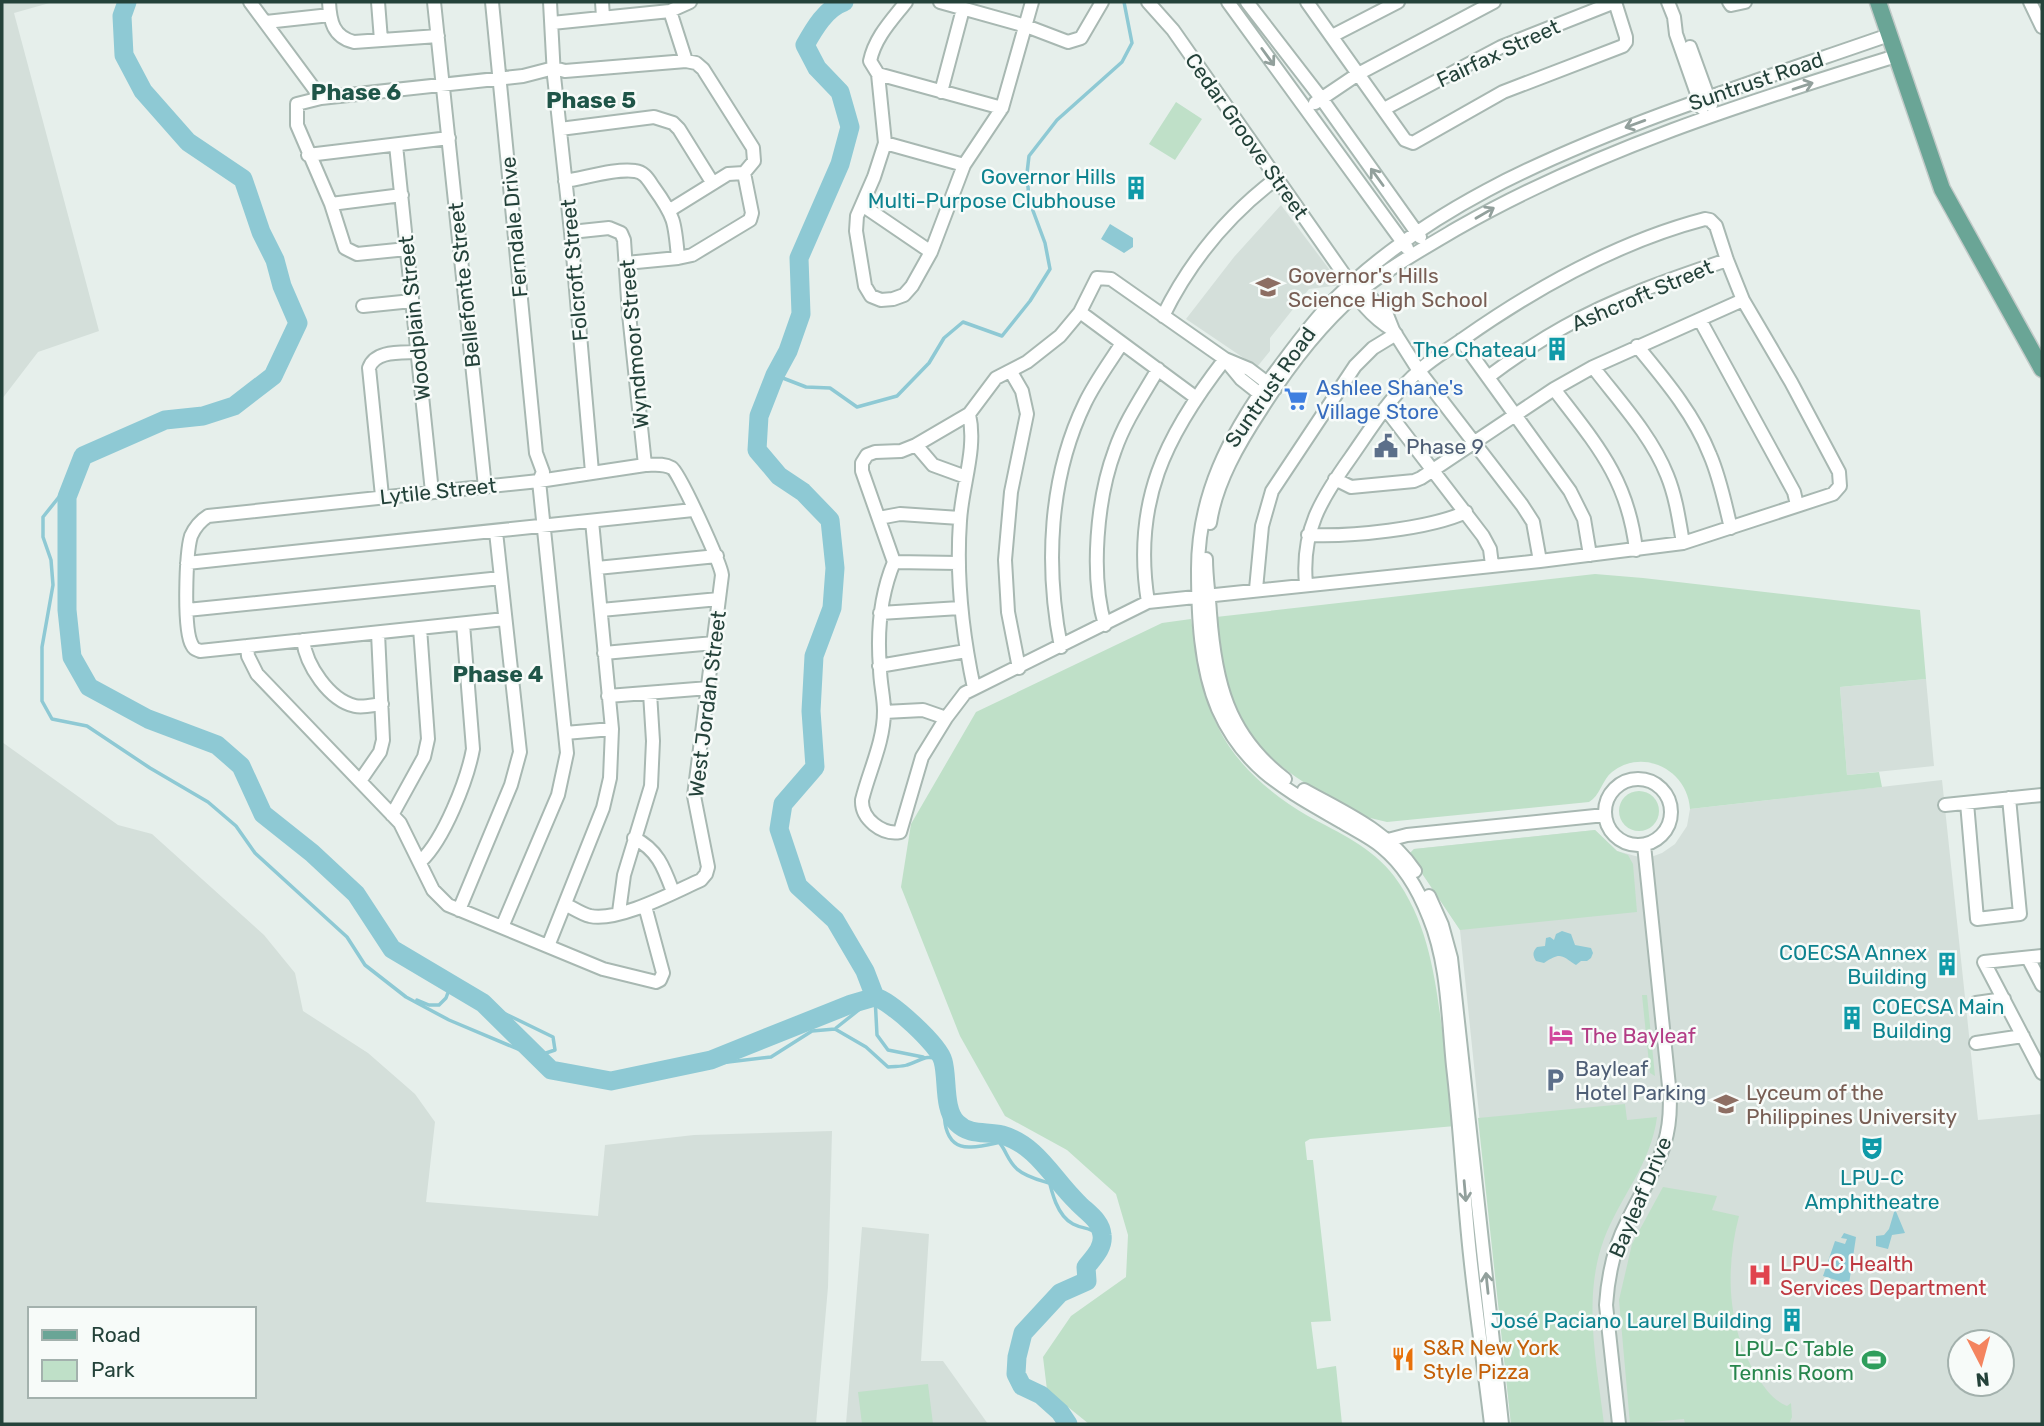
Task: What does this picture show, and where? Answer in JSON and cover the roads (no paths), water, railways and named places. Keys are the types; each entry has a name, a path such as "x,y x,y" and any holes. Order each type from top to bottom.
{"main road":[{"path":"1878,2 1942,189 2042,369"}],"street":[{"path":"250,2 321,98"},
{"path":"378,2 381,40"},
{"name":"Bellefonte Street","path":"434,2 485,486"},
{"name":"Ferndale Drive","path":"492,2 536,453 542,472 539,481 567,753 558,795 502,927"},
{"name":"Folcroft Street","path":"550,2 592,472"},
{"path":"602,2 603,17"},
{"path":"552,23 670,11 690,2"},
{"path":"906,2 893,16 871,53 870,61 878,74 884,143 857,216 856,231 865,286 871,296 881,300 904,295 931,252 964,164 1002,108 1032,2"},
{"path":"940,2 1026,26 1068,42 1081,38 1102,2"},
{"name":"Cedar Groove Street","path":"1148,2 1173,30 1356,288"},
{"path":"1228,2 1413,256"},
{"path":"1247,2 1321,99 1426,246"},
{"path":"1308,2 1405,140 1415,142 1503,92 1623,46 1626,37 1615,2"},
{"path":"1332,36 1398,2"},
{"path":"1306,109 1358,74 1494,2"},
{"name":"Fairfax Street","path":"1384,109 1501,47 1615,2"},
{"path":"1668,2 1674,17 1684,30 1711,117"},
{"path":"1729,2 1731,5 1745,2"},
{"path":"2030,2 2042,27"},
{"path":"942,92 963,9"},
{"path":"670,11 686,61"},
{"path":"267,22 330,15 344,40 354,42 438,36"},
{"name":"Suntrust Road","path":"1385,843 1370,826 1285,779 1263,760 1247,741 1227,706 1218,681 1204,595 1211,515 1230,462 1267,392 1307,330 1417,232 1484,191 1564,151 1889,35"},
{"name":"Suntrust Road","path":"1356,288 1496,207 1574,169 1711,117 1896,56"},
{"path":"407,248 358,254 345,248 331,204 297,125 297,104 321,98 441,86 471,89 501,82 524,84 558,72 686,61 696,63 703,69 752,148 754,161 744,173 728,174 712,182 670,211"},
{"path":"878,74 1002,108"},
{"path":"560,129 654,117 665,119 679,129 712,182"},
{"path":"308,155 449,138"},
{"path":"884,143 964,164"},
{"name":"Woodplain Street","path":"396,145 432,492"},
{"path":"565,181 624,171 637,171 645,175 670,211 678,258"},
{"path":"626,263 692,255 750,220 752,213 744,173"},
{"path":"1163,316 1181,279 1209,243 1244,204 1277,178"},
{"path":"331,204 402,195"},
{"path":"862,205 931,252"},
{"path":"1267,392 1249,369 1225,359 1111,279 1097,278 1080,312 1050,346 1011,372 996,378 969,414 916,445 895,452 875,452 867,455 862,463 862,471 894,562 886,582 880,612 879,666 884,712 881,741 867,780 862,808 868,819 888,832 900,832 918,769 927,748 959,697 1149,602 1683,543 1838,491 1839,472 1744,300 1714,223 1710,220 1699,221 1634,242 1580,267 1525,297 1419,370 1385,408 1335,479 1319,508 1308,534 1304,553 1306,584"},
{"name":"Wyndmoor Street","path":"571,232 616,229 624,240 645,465"},
{"name":"Ashcroft Street","path":"1488,377 1533,345 1595,311 1653,286 1727,260"},
{"path":"1356,288 1387,315 1394,332 1419,370 1533,522 1539,561"},
{"path":"1335,479 1351,487 1414,481 1434,471 1554,389 1593,367 1744,300"},
{"path":"363,306 412,301"},
{"path":"1080,312 1195,397"},
{"path":"1700,320 1794,492 1797,505"},
{"path":"1256,590 1262,526 1272,491 1354,366 1394,332"},
{"path":"1461,340 1579,505 1590,555"},
{"path":"1061,646 1056,623 1052,573 1058,485 1074,428 1085,403 1122,343"},
{"path":"1637,346 1682,404 1699,431 1718,477 1731,528"},
{"path":"382,496 369,368 371,360 378,356 418,352"},
{"path":"1149,602 1144,573 1144,523 1152,492 1168,446 1195,397 1225,359"},
{"path":"1593,367 1647,438 1666,472 1673,492 1683,543"},
{"path":"1105,625 1100,611 1098,547 1100,514 1107,478 1115,450 1136,405 1158,369"},
{"path":"1011,372 1022,391 1027,414 1011,492 1005,560 1008,612 1019,667"},
{"path":"1554,389 1615,474 1629,508 1636,550"},
{"path":"1385,408 1483,536 1490,549 1492,565"},
{"path":"969,414 973,439 960,518 958,563 960,608 974,688"},
{"path":"916,445 933,465 966,477"},
{"name":"Lytile Street","path":"247,646 200,651 193,648 190,641 187,563 195,528 208,516 539,481 662,464 677,472 693,510"},
{"path":"187,563 693,510"},
{"name":"West Jordan Street","path":"565,904 591,916 608,916 645,906 701,880 706,874 708,867 694,796 722,575 717,556 693,510"},
{"path":"1308,534 1335,536 1440,522 1466,512"},
{"path":"879,518 900,514 960,518"},
{"path":"548,946 603,808 610,778 611,729 592,521"},
{"path":"459,910 511,785 520,752 496,532"},
{"path":"597,569 717,556"},
{"path":"894,562 958,563"},
{"path":"187,610 501,578"},
{"path":"601,610 719,599"},
{"path":"880,612 960,608"},
{"path":"505,619 247,646 248,656 257,674 400,823 439,898 459,910 603,969 641,980 660,980 663,973 659,953 645,906"},
{"path":"421,861 433,849 443,829 470,765 473,749 463,624"},
{"path":"393,815 424,757 428,739 420,628"},
{"path":"360,781 380,752 384,731 378,633"},
{"path":"303,640 311,669 346,703 358,707 382,704"},
{"path":"604,653 714,643"},
{"path":"879,666 966,651"},
{"path":"608,696 709,688"},
{"path":"619,912 624,875 651,786 653,741 650,693"},
{"path":"884,712 923,710 946,718"},
{"path":"565,733 611,729"},
{"path":"1644,780 1658,786 1670,802 1670,822 1662,835 1644,845 1633,845 1618,838 1608,826 1605,815 1609,795 1624,782 1644,780"},
{"path":"1945,805 2042,795"},
{"path":"1967,803 1977,919 2020,915 2009,798"},
{"path":"1385,843 1407,835 1605,815"},
{"path":"634,838 647,844 659,857 673,892"},
{"path":"1385,843 1420,896 1433,926 1442,958 1458,1103 1469,1248 1491,1424"},
{"path":"1385,843 1402,853 1427,892 1450,950 1502,1424"},
{"name":"Bayleaf Drive","path":"1619,1424 1606,1305 1608,1281 1619,1240 1661,1158 1670,1121 1669,1086 1644,845"},
{"path":"2042,956 1984,962 2042,1073"},
{"path":"2028,958 2042,985"},
{"path":"1976,1003 2004,999"},
{"path":"1976,1043 2023,1036"}],"water":[{"path":"1110,224 1133,238 1133,247 1124,253 1101,239"},
{"path":"1562,931 1571,934 1575,945 1591,948 1591,958 1576,965 1561,956 1544,963 1536,961 1534,952 1537,947 1545,946 1546,938 1554,940 1556,934"},
{"path":"1895,1209 1905,1233 1892,1235 1888,1249 1876,1246 1876,1236 1884,1235 1889,1229"},
{"path":"1844,1233 1856,1237 1849,1284 1823,1276 1835,1241 1845,1244 1847,1239 1841,1238"}],"waterway":[{"path":"127,2 122,16 124,55 143,91 188,142 243,179 298,323 273,376 234,406 203,416 165,420 83,456 67,497 67,610 72,657 89,687 148,719 217,745 241,766 263,814 312,853 356,894 392,949 483,1003 551,1070 611,1081 711,1060 875,997 892,1006 924,1035 940,1054 950,1110 957,1123 967,1130 1002,1135 1025,1146 1099,1225 1102,1240 1100,1248 1086,1267 1087,1281 1060,1293 1023,1333 1017,1357 1016,1374 1022,1386 1041,1395 1060,1412 1068,1424"},
{"path":"844,2 826,14 805,45 817,68 840,92 850,127 840,164 799,258 801,314 759,416 757,450 779,476 803,492 830,520 835,568 832,608 814,656 811,711 815,767 783,804 779,829 798,886 835,920 865,971 875,997"},
{"path":"775,375 806,387 830,388 857,407 897,396 929,363 944,338 963,322 1002,336 1030,301 1050,269 1045,243 1029,200 1029,156 1057,120 1122,62 1132,43 1124,2"},
{"path":"75,477 43,517 43,537 51,560 53,585 42,647 42,701 52,719 87,726 208,802 236,826 255,853 347,937 365,965 406,997 449,1020 539,1058"},
{"path":"417,1000 429,1005 439,1005 446,998 450,987 467,993"},
{"path":"875,997 877,1035 888,1050 923,1057"},
{"path":"836,1028 875,997"},
{"path":"483,1003 553,1037 555,1050 546,1053 545,1064"},
{"path":"661,1070 771,1057 812,1031 835,1029 866,1047 888,1067 905,1066 927,1058 943,1060"},
{"path":"945,1084 945,1124 953,1141 960,1146 971,1147 1011,1140"},
{"path":"989,1134 999,1142 1017,1169 1049,1183"},
{"path":"1045,1164 1061,1213 1073,1224 1090,1230 1102,1239"}],"place":[{"name":"Governor Hills Multi-Purpose Clubhouse","path":"1136,188"},
{"name":"Governor's Hills Science High School","path":"1268,287"},
{"name":"The Chateau","path":"1557,349"},
{"name":"Ashlee Shane's Village Store","path":"1296,399"},
{"name":"Phase 9","path":"1386,446"},
{"name":"COECSA Annex Building","path":"1947,964"},
{"name":"COECSA Main Building","path":"1852,1018"},
{"name":"The Bayleaf","path":"1561,1035"},
{"name":"Bayleaf Hotel Parking","path":"1555,1080"},
{"name":"Lyceum of the Philippines University","path":"1726,1104"},
{"name":"LPU-C Amphitheatre","path":"1872,1148"},
{"name":"LPU-C Health Services Department","path":"1760,1275"},
{"name":"José Paciano Laurel Building","path":"1792,1320"},
{"name":"S&R New York Style Pizza","path":"1403,1359"},
{"name":"LPU-C Table Tennis Room","path":"1874,1360"}],"district":[{"name":"Phase 6","path":"356,92"},
{"name":"Phase 5","path":"591,100"},
{"name":"Phase 4","path":"498,674"}]}
